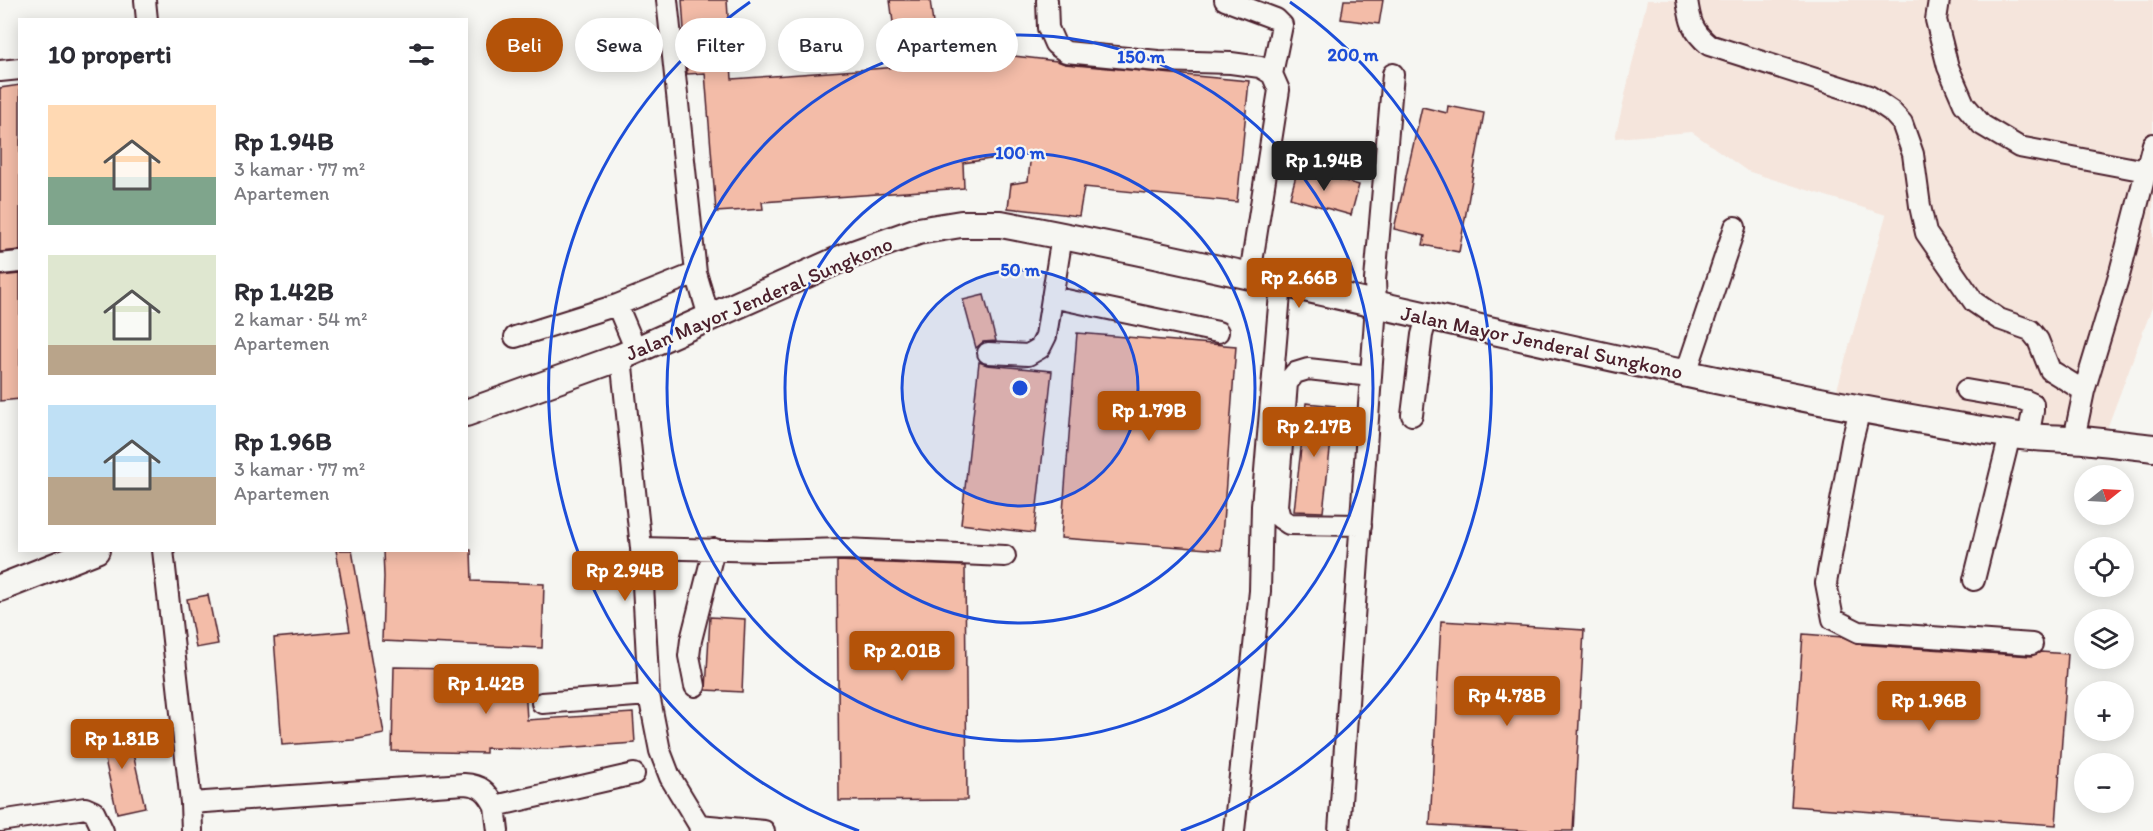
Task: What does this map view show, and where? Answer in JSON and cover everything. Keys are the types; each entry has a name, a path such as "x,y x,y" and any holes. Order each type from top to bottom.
{"main road":[{"name":"Jalan Mayor Jenderal Sungkono","path":"468,412 628,354 845,257 918,231 961,224 1001,224 1250,275 1427,317 1860,409 2019,436 2074,439 2153,448"},
{"path":"0,588 91,552"}],"street":[{"path":"145,0 147,18"},
{"path":"667,0 696,273 709,317"},
{"path":"1047,0 1048,28 1054,44 1066,52 1158,61 1231,63 1260,67 1272,74"},
{"path":"1225,0 1276,19 1282,25 1272,74 1279,90 1250,275"},
{"path":"1687,0 1689,16 1696,34 1709,45 1869,96 1891,111 1902,123 1913,154 1926,233 1974,302 1999,319 2030,330 2038,340 2050,370 2084,391"},
{"path":"1939,0 1936,20 1948,67 1964,104 1982,125 2019,147 2146,171"},
{"path":"0,71 18,69"},
{"path":"1339,831 1376,305 1375,280 1393,74"},
{"path":"2074,439 2084,391 2120,272 2153,144"},
{"path":"1686,373 1735,227"},
{"path":"988,354 1028,355 1040,348 1046,336 1062,236"},
{"path":"0,264 18,262"},
{"path":"515,337 617,305 696,273"},
{"path":"1234,831 1260,591 1262,506 1281,282"},
{"path":"1052,297 1218,332"},
{"path":"617,305 628,354 649,695 660,751 670,777 699,828 764,831"},
{"path":"1412,415 1422,335 1427,317"},
{"path":"1360,525 1289,524 1280,518 1277,506 1287,383 1295,373 1308,369 1371,376"},
{"path":"1966,390 2024,400 2033,404 2033,411 2019,436 1974,580"},
{"path":"1860,409 1826,583 1833,619 1859,632 2032,644"},
{"path":"641,548 768,551 844,549 1005,556"},
{"path":"694,686 689,656 691,640 714,549"},
{"path":"163,552 191,803 192,831"},
{"path":"542,702 649,695"},
{"path":"495,806 634,774"},
{"path":"191,803 475,784 486,790 495,806 498,831"},
{"path":"0,821 85,808 94,812 103,831"}],"shaded area":[{"path":"1647,0 2153,0 2153,305 2105,434 1836,393 1886,215 1747,171 1692,132 1615,138"}],"building":[{"path":"682,0 727,0 728,18 683,18"},
{"path":"890,0 930,0 932,18 892,18"},
{"path":"1344,0 1383,0 1379,24 1341,19"},
{"path":"1018,56 1065,64 1249,81 1237,202 1084,187 1079,216 1008,208 1011,184 1028,181 1031,153 963,163 964,188 762,202 763,209 716,212 705,73 687,74 687,72 732,72 732,79 829,72 864,72 864,70 876,69 876,72 1018,72"},
{"path":"18,85 18,250 0,252 0,88"},
{"path":"1448,106 1484,113 1459,252 1423,245 1425,236 1394,229 1422,107 1447,113"},
{"path":"1298,168 1359,185 1351,215 1290,198"},
{"path":"18,274 18,399 0,401 0,276"},
{"path":"984,295 996,341 983,342 976,348 963,300"},
{"path":"1077,333 1236,346 1221,550 1061,538"},
{"path":"979,362 987,365 1052,371 1034,533 961,524"},
{"path":"1306,403 1335,406 1323,512 1294,511"},
{"path":"471,550 472,581 544,584 542,648 382,641 383,552 468,552"},
{"path":"336,552 352,552 384,734 353,740 282,745 274,638 350,631"},
{"path":"837,561 965,566 967,800 839,801"},
{"path":"208,595 218,644 196,648 187,599"},
{"path":"710,617 745,619 742,692 706,690"},
{"path":"1441,621 1584,630 1573,831 1530,831 1430,825"},
{"path":"1803,634 1843,637 1858,644 2031,656 2041,652 2068,654 2056,825 1791,806"},
{"path":"394,667 524,669 527,720 633,713 635,743 546,749 486,748 486,753 392,751"},
{"path":"127,727 145,807 117,813 99,733"}]}
